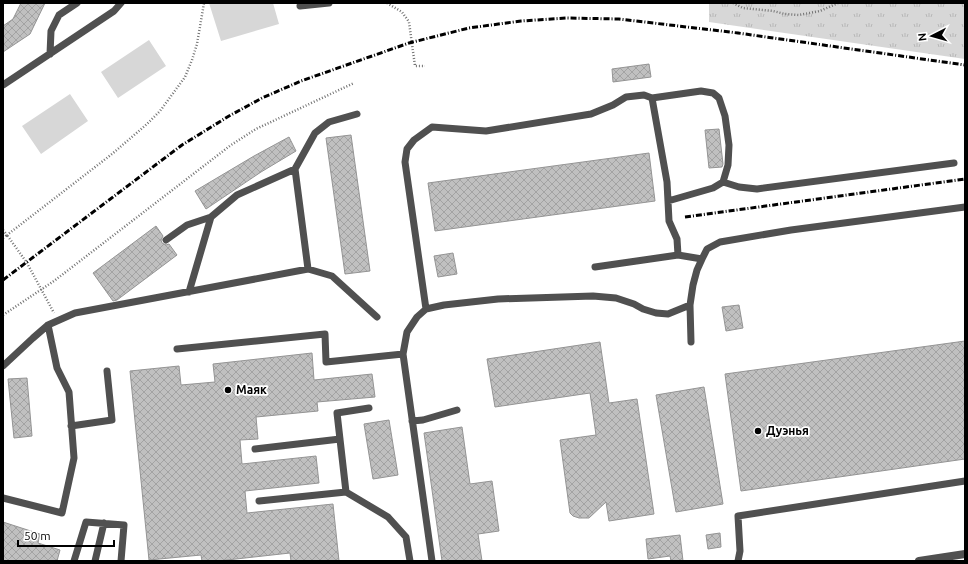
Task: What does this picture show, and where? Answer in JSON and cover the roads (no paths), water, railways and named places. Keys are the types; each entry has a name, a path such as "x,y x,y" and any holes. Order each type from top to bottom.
{"street":[{"path":"919,561 965,554"}],"lane":[{"path":"50,54 51,31 59,15 76,3"},
{"path":"3,85 114,11 121,3"},
{"path":"300,6 329,3"},
{"path":"426,309 405,162 407,149 414,140 432,127 486,131 591,114 613,105 626,97 644,95 652,98 701,91 713,92 719,98 725,116 729,145 728,165 723,182 713,188 668,202"},
{"path":"652,98 667,182 669,221 677,239 678,255"},
{"path":"166,240 187,225 211,217 236,195 295,169 316,133 329,122 357,114"},
{"path":"723,182 740,187 757,189 954,163"},
{"path":"295,169 308,270"},
{"path":"691,342 690,306 697,270 707,249 720,242 791,230 965,207"},
{"path":"189,292 211,217"},
{"path":"595,267 678,255 702,259"},
{"path":"3,366 48,325 75,313 308,270 332,276 377,317"},
{"path":"432,561 403,354 407,332 417,317 426,309 444,305 498,299 586,296 616,298 634,304 643,310 668,314 690,306"},
{"path":"3,498 62,513 74,458 69,392 57,368 48,325"},
{"path":"177,349 325,334 326,362 403,354"},
{"path":"71,426 112,420 107,371"},
{"path":"346,492 337,412 369,408"},
{"path":"412,422 457,410"},
{"path":"255,449 340,438"},
{"path":"738,561 740,551 738,516 965,481"},
{"path":"259,501 346,492 388,517 406,537 410,561"},
{"path":"74,561 86,522 124,525 121,561"},
{"path":"95,561 104,523"}],"railway":[{"path":"3,280 182,145 262,98 301,81 409,43 469,28 521,21 567,18 619,19 738,33 965,65"},
{"path":"685,217 965,179"}],"place":[{"name":"Маяк","path":"228,390"},
{"name":"Дуэнья","path":"758,431"}]}
